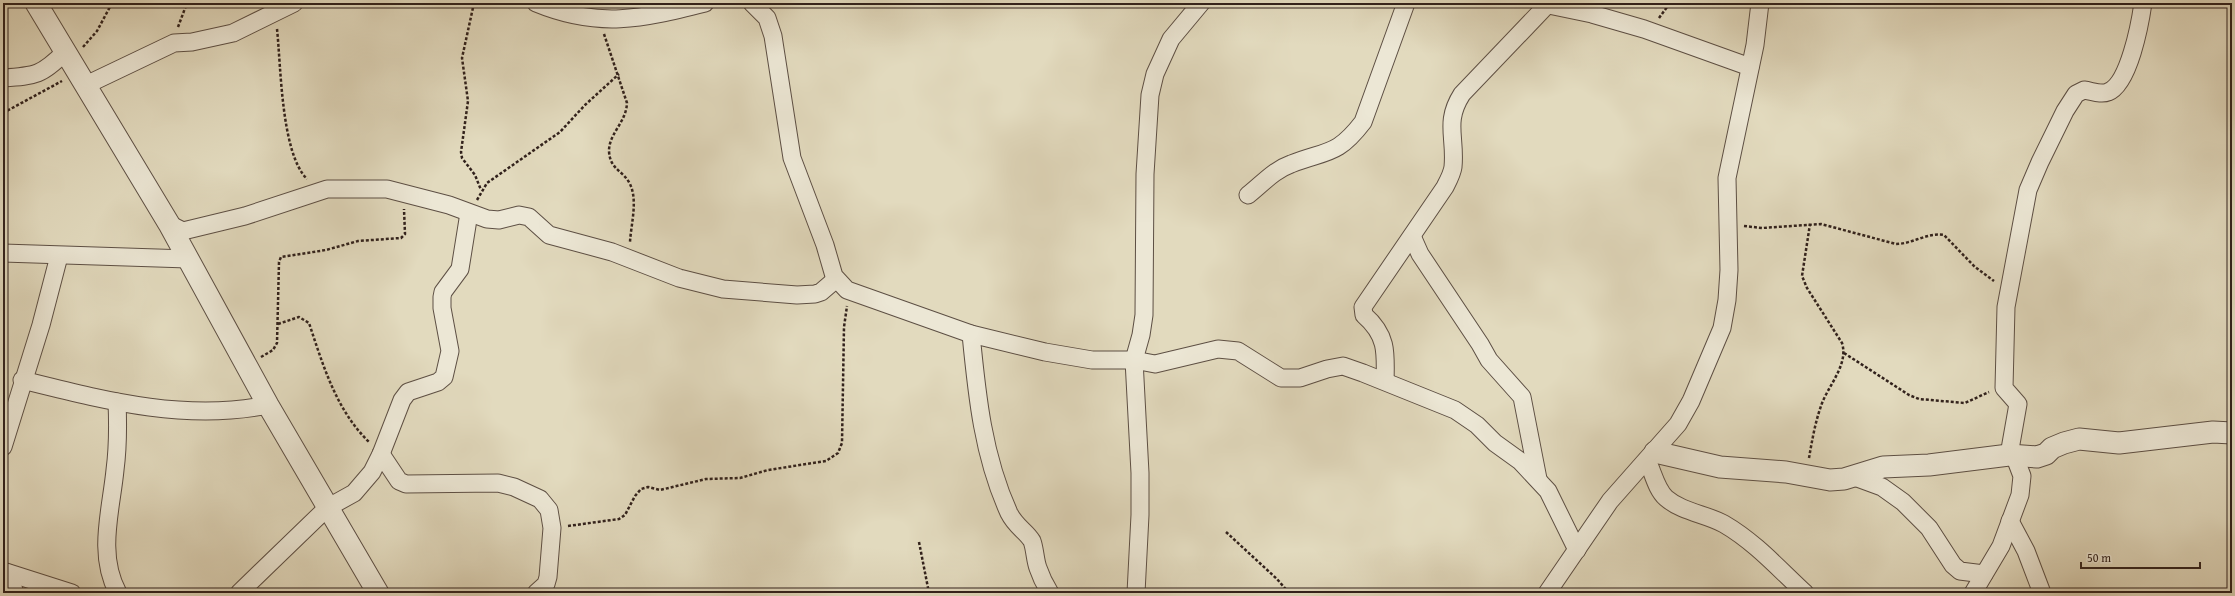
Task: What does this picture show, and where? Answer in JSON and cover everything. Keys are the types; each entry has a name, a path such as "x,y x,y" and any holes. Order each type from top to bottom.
{"street":[{"path":"36,3 169,224 246,362 268,405 378,593"},
{"path":"3,78 28,77 47,70 75,67 174,43 192,42 233,34 294,3"},
{"path":"536,3 552,10 600,20 621,20 657,14 704,3"},
{"path":"752,3 767,18 773,36 792,158 825,245 835,280 849,291 971,334 1045,352 1092,360 1134,360 1155,364 1218,349 1238,351 1281,378 1300,378 1327,369 1343,366 1455,410 1477,425 1538,479 1548,491 1577,550"},
{"path":"1136,593 1140,480 1134,360 1141,335 1144,315 1144,220 1150,95 1155,74 1171,39 1201,3"},
{"path":"1248,195 1276,172 1291,164 1334,150 1351,138 1363,122 1406,3"},
{"path":"1539,3 1548,3 1644,29 1750,67"},
{"path":"1385,382 1386,356 1383,338 1375,325 1364,314 1364,307 1445,187 1453,169 1454,154 1451,124 1455,105 1462,94 1548,3"},
{"path":"1547,593 1610,501 1678,424 1691,401 1722,328 1728,300 1727,178 1750,67 1760,3"},
{"path":"1973,593 2001,546 2022,484 2020,471 2011,455 2018,404 2005,391 2004,359 2009,291 2033,177 2065,111 2076,94 2084,90 2105,93 2113,90 2120,82 2140,25 2142,3"},
{"path":"169,224 183,231 245,216 327,189 387,189 487,219 499,220 511,216 529,217 549,236 612,252 700,285 746,292 797,295 815,294 821,292 835,280"},
{"path":"239,593 327,508 354,493 372,472 381,454 402,400 408,392 438,382 444,377 448,368 450,351 442,308 442,297 443,292 460,269 470,213"},
{"path":"1412,236 1420,254 1489,360 1522,398 1538,479"},
{"path":"3,253 188,259"},
{"path":"3,447 22,380 41,325 59,256"},
{"path":"971,334 978,399 987,451 1009,512 1016,525 1029,537 1033,543 1038,568 1050,593"},
{"path":"22,380 117,402 169,410 221,412 268,405"},
{"path":"117,402 118,433 116,470 107,537 107,569 118,593"},
{"path":"1651,456 1720,467 1786,472 1830,480 1852,476 1883,467 1929,465 2011,455 2042,456 2064,442 2079,439 2119,443 2213,432 2232,433"},
{"path":"381,454 399,481 406,484 493,483 514,487 540,499 549,510 552,528 546,584 536,593"},
{"path":"1651,456 1666,497 1680,506 1724,524 1740,534 1771,560 1805,593"},
{"path":"1852,476 1882,487 1903,502 1929,528 1953,565 1960,571 1984,574"},
{"path":"2010,521 2026,551 2042,593"},
{"path":"6,572 15,593"},
{"path":"6,572 72,593"}],"path":[{"path":"3,113 75,67 112,3"},
{"path":"174,43 186,3"},
{"path":"474,3 462,58 468,101 461,152 462,158 474,175 481,190"},
{"path":"275,13 285,114 291,144 297,164 305,177 321,191"},
{"path":"600,20 619,74 627,103 627,113 612,139 609,154 613,167 629,183 632,192 633,206 629,259"},
{"path":"470,213 481,190 502,172 560,132 585,104 619,74"},
{"path":"246,362 273,350 277,343 279,262 281,257 326,250 358,241 401,238 405,231 405,194"},
{"path":"1727,219 1736,224 1754,227 1810,224 1836,227 1896,244 1905,244 1934,235 1944,235 1975,267 2009,291"},
{"path":"1805,476 1819,410 1844,353 1839,336 1807,288 1802,276 1810,224"},
{"path":"552,528 619,519 625,515 635,496 641,489 648,487 660,490 706,479 740,478 768,470 826,461 838,453 842,442 844,327 849,291"},
{"path":"278,324 299,317 309,322 337,398 358,430 381,454"},
{"path":"1844,353 1909,395 1919,399 1966,403 1971,402 1988,392 2000,395 2005,391"},
{"path":"1226,532 1277,579 1289,593"},
{"path":"919,542 929,593"}]}
